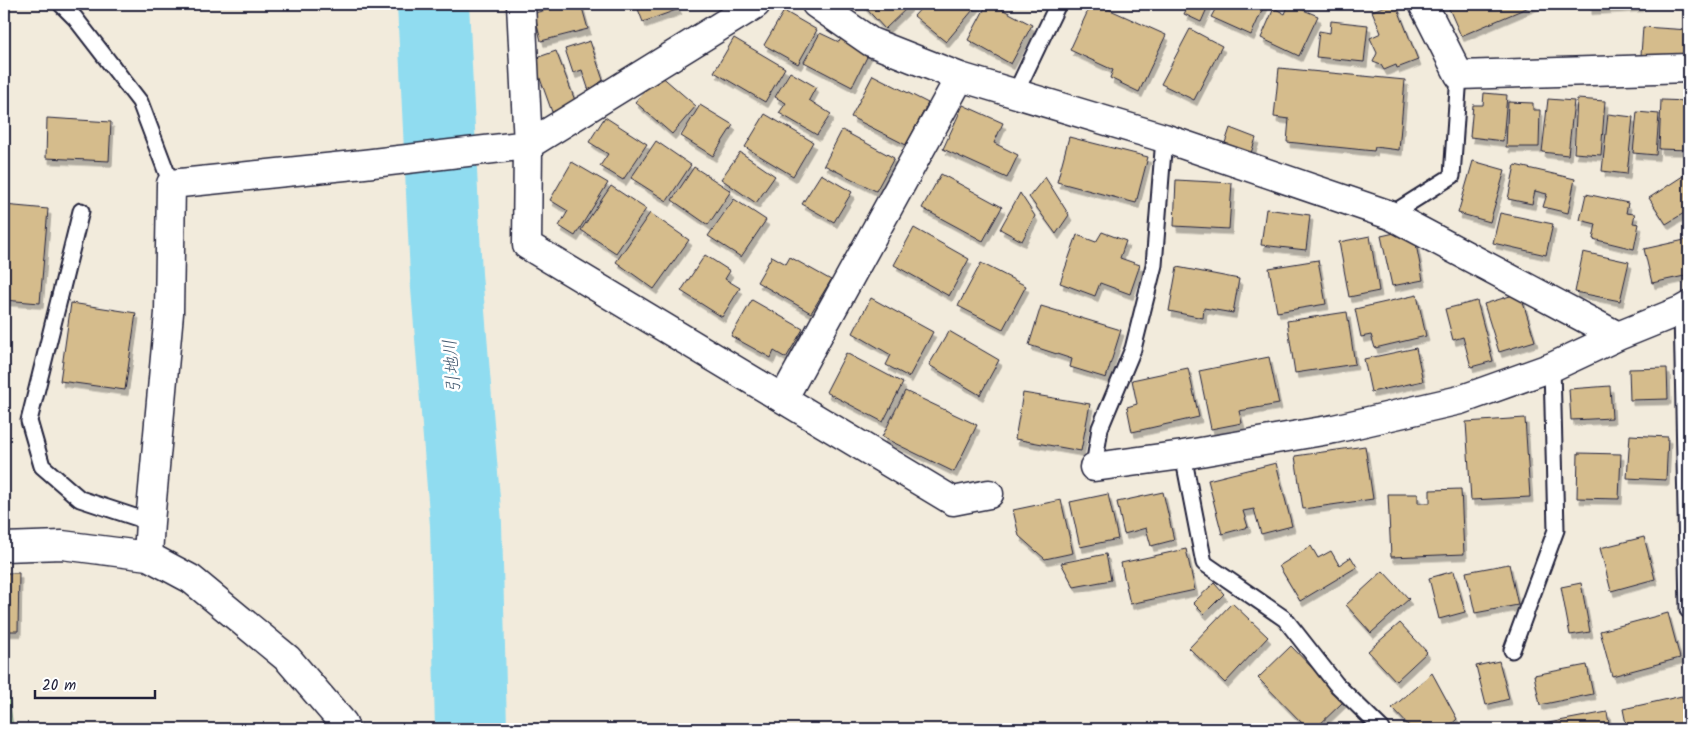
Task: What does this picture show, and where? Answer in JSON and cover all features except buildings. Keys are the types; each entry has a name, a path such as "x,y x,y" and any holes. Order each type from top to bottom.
{"street":[{"path":"521,4 528,144 527,245 953,501 988,494"},
{"path":"148,556 169,313 171,184 528,144 756,4"},
{"path":"816,4 871,42 960,77 1164,138 1390,215 1618,336"},
{"path":"1423,4 1459,75 1689,68"},
{"path":"783,400 960,77"},
{"path":"1094,467 1183,455 1334,429 1460,400 1552,366 1686,308"},
{"path":"4,547 62,545 148,556 191,579 288,659 343,723 345,729"}],"lane":[{"path":"61,4 75,18 140,102 171,184"},
{"path":"1015,94 1058,4"},
{"path":"1390,215 1452,176 1459,75"},
{"path":"1094,467 1100,428 1133,350 1154,265 1164,138"},
{"path":"81,211 29,421 42,466 80,499 150,522"},
{"path":"1686,308 1688,610"},
{"path":"1512,650 1556,530 1552,366"},
{"path":"1183,455 1204,563 1285,620 1336,684 1382,729"}],"green space":[{"path":"4,687 8,688 13,729 4,729"}],"waterway":[{"name":"引地川","path":"433,4 446,275 466,524 471,729"}]}
